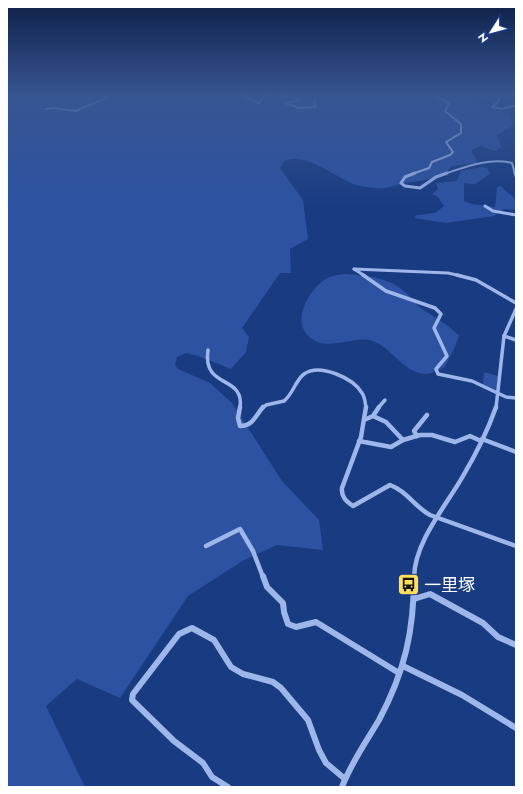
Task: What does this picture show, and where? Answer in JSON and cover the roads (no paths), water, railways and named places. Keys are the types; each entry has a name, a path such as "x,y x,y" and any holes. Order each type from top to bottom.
{"street":[{"path":"461,131 461,133 446,142 453,152 450,155 432,162 429,168 405,177 401,183 408,187 420,188 429,181 450,173 479,164 503,161 512,163 516,176"},
{"path":"485,206 493,211 516,215"},
{"path":"516,303 476,280 448,273 354,269 386,291 435,308 441,314 434,328 439,342 447,356 436,369 438,374 472,381 497,393 516,398"},
{"path":"342,787 348,771 379,719 403,666 411,633 414,599 414,574 418,555 437,516 463,476 492,419 497,404 504,336 516,309"},
{"path":"504,336 516,340"},
{"path":"208,350 206,369 232,386 240,394 241,402 237,421 240,426 244,427 251,424 264,406 279,403 286,398 299,379 313,370 332,373 358,388 365,398 364,420 359,441 341,491 342,497 353,506 390,485 396,486 411,497 423,512 430,516 437,516 516,546"},
{"path":"364,420 373,416 374,412 385,400"},
{"path":"417,436 414,431 427,415"},
{"path":"373,416 386,422 403,440"},
{"path":"359,441 391,447 403,440 417,436 432,436 455,442 470,436 516,452"},
{"path":"206,546 231,532 240,529 253,551 267,587 283,603 283,617 287,624 296,628 316,622 399,673"},
{"path":"414,599 430,594 483,623 498,636 516,645"},
{"path":"228,787 212,777 202,763 174,741 132,700 134,694 179,634 192,628 214,640 232,668 243,674 273,682 280,688 308,720 318,750 326,763 345,779"},
{"path":"403,666 462,695 484,710 516,728"}],"place":[{"name":"一里塚","path":"409,585"}]}
